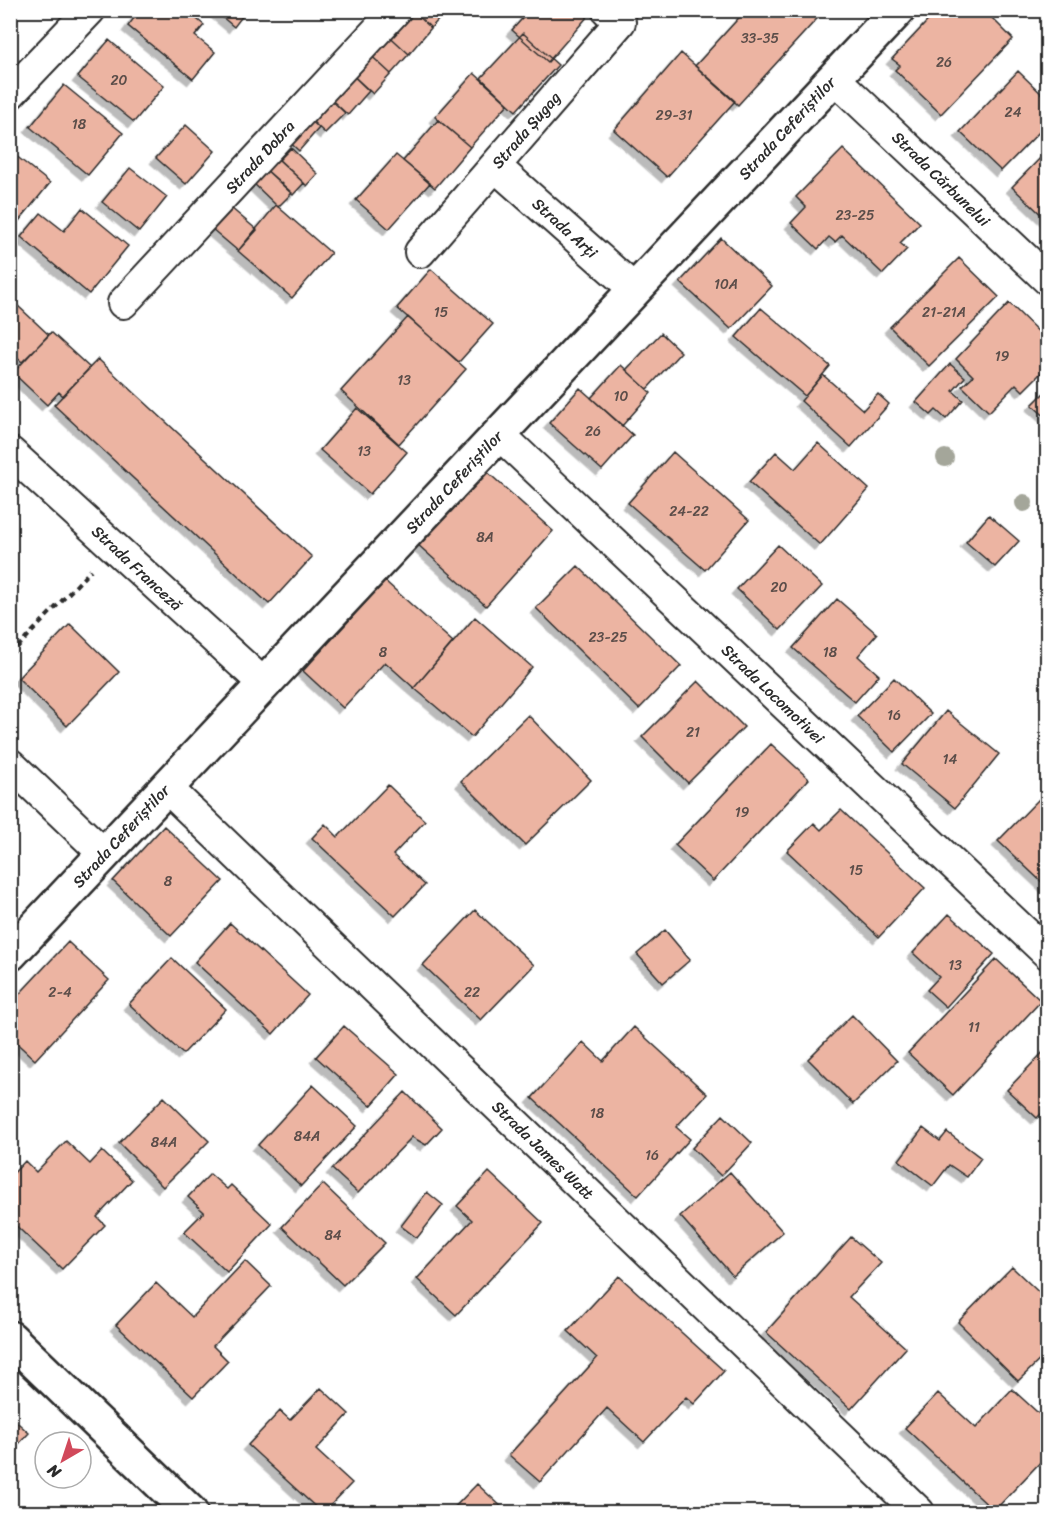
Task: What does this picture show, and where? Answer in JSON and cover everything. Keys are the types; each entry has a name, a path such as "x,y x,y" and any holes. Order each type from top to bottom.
{"street":[{"path":"10,94 90,10"},
{"name":"Strada Dobra","path":"123,303 396,10"},
{"name":"Strada Șugag","path":"420,252 621,22 607,10"},
{"name":"Strada Ceferiștilor","path":"10,954 898,10"},
{"name":"Strada Cărbunelui","path":"834,78 1047,280"},
{"name":"Strada Arți","path":"495,166 635,290"},
{"name":"Strada Locomotivei","path":"499,434 1047,954"},
{"name":"Strada Franceză","path":"10,452 264,684"},
{"path":"10,764 104,854"},
{"name":"Strada James Watt","path":"167,788 919,1512"},
{"path":"10,1338 189,1512"}],"path":[{"path":"10,655 114,546"}],"building":[{"path":"140,10 186,10 204,25 195,36 215,52 193,79 128,26"},
{"path":"214,10 247,10 234,27"},
{"path":"401,10 412,10 431,28 409,54 383,30"},
{"path":"412,10 447,10 431,28"},
{"path":"530,10 584,10 589,15 548,62 512,30"},
{"path":"746,10 825,10 738,105 695,66"},
{"path":"938,10 984,10 1013,39 941,114 895,70 900,65 892,59"},
{"path":"383,30 409,54 391,74 364,49"},
{"path":"523,33 558,65 516,111 481,78"},
{"path":"109,40 164,86 134,122 78,77"},
{"path":"364,49 391,74 373,94 345,68"},
{"path":"681,53 735,101 667,177 614,130"},
{"path":"345,68 369,91 348,115 323,92"},
{"path":"1018,71 1048,100 1048,123 1001,171 960,132"},
{"path":"474,73 508,104 470,147 435,117"},
{"path":"64,85 123,133 88,175 30,127"},
{"path":"323,92 345,113 325,133 303,113"},
{"path":"303,113 319,128 299,151 283,136"},
{"path":"438,120 470,147 435,188 403,161"},
{"path":"186,125 215,151 186,184 156,158"},
{"path":"291,148 318,174 307,186 279,160"},
{"path":"843,149 920,223 900,243 907,249 883,274 842,235 835,242 829,237 818,249 791,223 806,207 796,197"},
{"path":"1048,150 1048,221 1012,187"},
{"path":"10,151 50,183 19,221 10,214"},
{"path":"274,155 304,183 293,195 263,167"},
{"path":"396,155 430,183 389,229 356,200"},
{"path":"263,167 292,193 278,207 251,181"},
{"path":"130,168 167,197 139,232 102,202"},
{"path":"224,202 257,230 238,251 205,223"},
{"path":"276,205 331,253 292,298 238,251"},
{"path":"82,208 128,246 89,294 21,237 41,213 64,231"},
{"path":"721,238 772,286 731,329 680,282"},
{"path":"959,258 999,297 929,366 890,327"},
{"path":"431,269 493,324 459,362 397,308"},
{"path":"1009,303 1048,341 1048,351 1044,355 1048,358 1048,366 1023,391 1016,384 989,412 962,386 973,376 956,359"},
{"path":"17,305 49,335 22,362 10,351 10,312"},
{"path":"761,308 830,366 805,396 736,337"},
{"path":"408,317 466,369 399,444 341,391"},
{"path":"51,332 90,368 63,396 59,392 47,405 13,373"},
{"path":"661,333 681,352 647,389 626,370"},
{"path":"98,359 312,557 269,604 54,405"},
{"path":"950,364 965,377 953,391 963,400 946,419 936,410 931,415 916,402"},
{"path":"621,365 651,393 622,426 591,398"},
{"path":"823,375 863,410 878,394 889,404 851,447 801,401"},
{"path":"580,388 633,435 602,470 549,423"},
{"path":"1048,389 1048,419 1032,405"},
{"path":"357,408 407,452 370,494 320,450"},
{"path":"818,443 869,489 820,545 749,482 776,452 795,469"},
{"path":"673,452 749,520 705,570 628,503"},
{"path":"483,468 553,531 486,606 416,543"},
{"path":"989,515 1019,541 995,567 966,542"},
{"path":"778,545 822,586 780,630 737,589"},
{"path":"578,566 681,666 639,709 536,608"},
{"path":"385,581 453,642 414,688 385,662 343,708 303,671"},
{"path":"837,599 877,634 858,656 879,675 855,702 793,648"},
{"path":"475,617 532,667 472,737 414,688"},
{"path":"70,624 119,672 67,726 18,678"},
{"path":"894,678 931,714 894,752 857,716"},
{"path":"698,681 744,727 688,783 642,737"},
{"path":"946,711 999,754 955,808 902,764"},
{"path":"528,715 591,780 525,845 461,781"},
{"path":"771,744 809,779 713,881 675,845"},
{"path":"388,785 425,821 393,855 425,885 395,916 312,838 325,824 338,837"},
{"path":"1039,799 1048,807 1048,888 998,841"},
{"path":"841,810 925,888 879,937 787,851 814,823 821,830"},
{"path":"164,826 223,881 171,936 113,881"},
{"path":"475,910 534,965 481,1020 423,965"},
{"path":"949,914 994,954 946,1007 927,990 939,977 913,953"},
{"path":"230,923 308,995 273,1034 195,962"},
{"path":"665,930 690,960 663,983 637,954"},
{"path":"68,942 109,980 35,1060 10,1037 10,1004"},
{"path":"172,958 226,1009 183,1054 129,1004"},
{"path":"996,959 1041,1001 953,1095 908,1053"},
{"path":"852,1015 897,1061 853,1104 808,1059"},
{"path":"344,1026 399,1074 371,1106 316,1057"},
{"path":"634,1027 707,1094 676,1127 690,1139 638,1196 532,1098 583,1042 603,1061"},
{"path":"1048,1047 1048,1107 1037,1118 1007,1090"},
{"path":"313,1085 357,1126 301,1186 258,1145"},
{"path":"405,1092 442,1128 426,1145 412,1137 358,1193 332,1169"},
{"path":"164,1097 209,1141 163,1187 119,1143"},
{"path":"723,1115 752,1143 721,1176 692,1148"},
{"path":"923,1128 940,1141 947,1132 981,1158 967,1177 949,1165 933,1186 899,1160"},
{"path":"66,1141 90,1164 102,1151 132,1180 97,1217 105,1225 62,1269 10,1220 10,1177 25,1161 36,1172"},
{"path":"489,1172 543,1223 456,1315 417,1279 472,1220 457,1206"},
{"path":"730,1172 783,1232 733,1276 680,1216"},
{"path":"210,1174 227,1189 231,1185 272,1224 227,1272 184,1232 204,1212 188,1197"},
{"path":"323,1184 385,1243 343,1285 282,1227"},
{"path":"427,1192 443,1205 417,1238 401,1226"},
{"path":"851,1237 881,1263 849,1297 906,1348 851,1409 766,1332"},
{"path":"245,1261 271,1286 213,1346 228,1361 193,1397 116,1325 156,1283 192,1317"},
{"path":"1012,1267 1048,1301 1048,1352 1018,1381 958,1322"},
{"path":"619,1276 724,1371 694,1404 686,1397 644,1442 607,1408 540,1482 509,1455 597,1358 568,1331"},
{"path":"321,1388 349,1414 316,1450 352,1483 324,1512 321,1512 248,1445 280,1411 290,1420"},
{"path":"1012,1389 1048,1422 1048,1454 994,1511 905,1428 938,1393 976,1428"},
{"path":"10,1416 29,1433 10,1453"},
{"path":"477,1484 505,1510 450,1512"}]}
